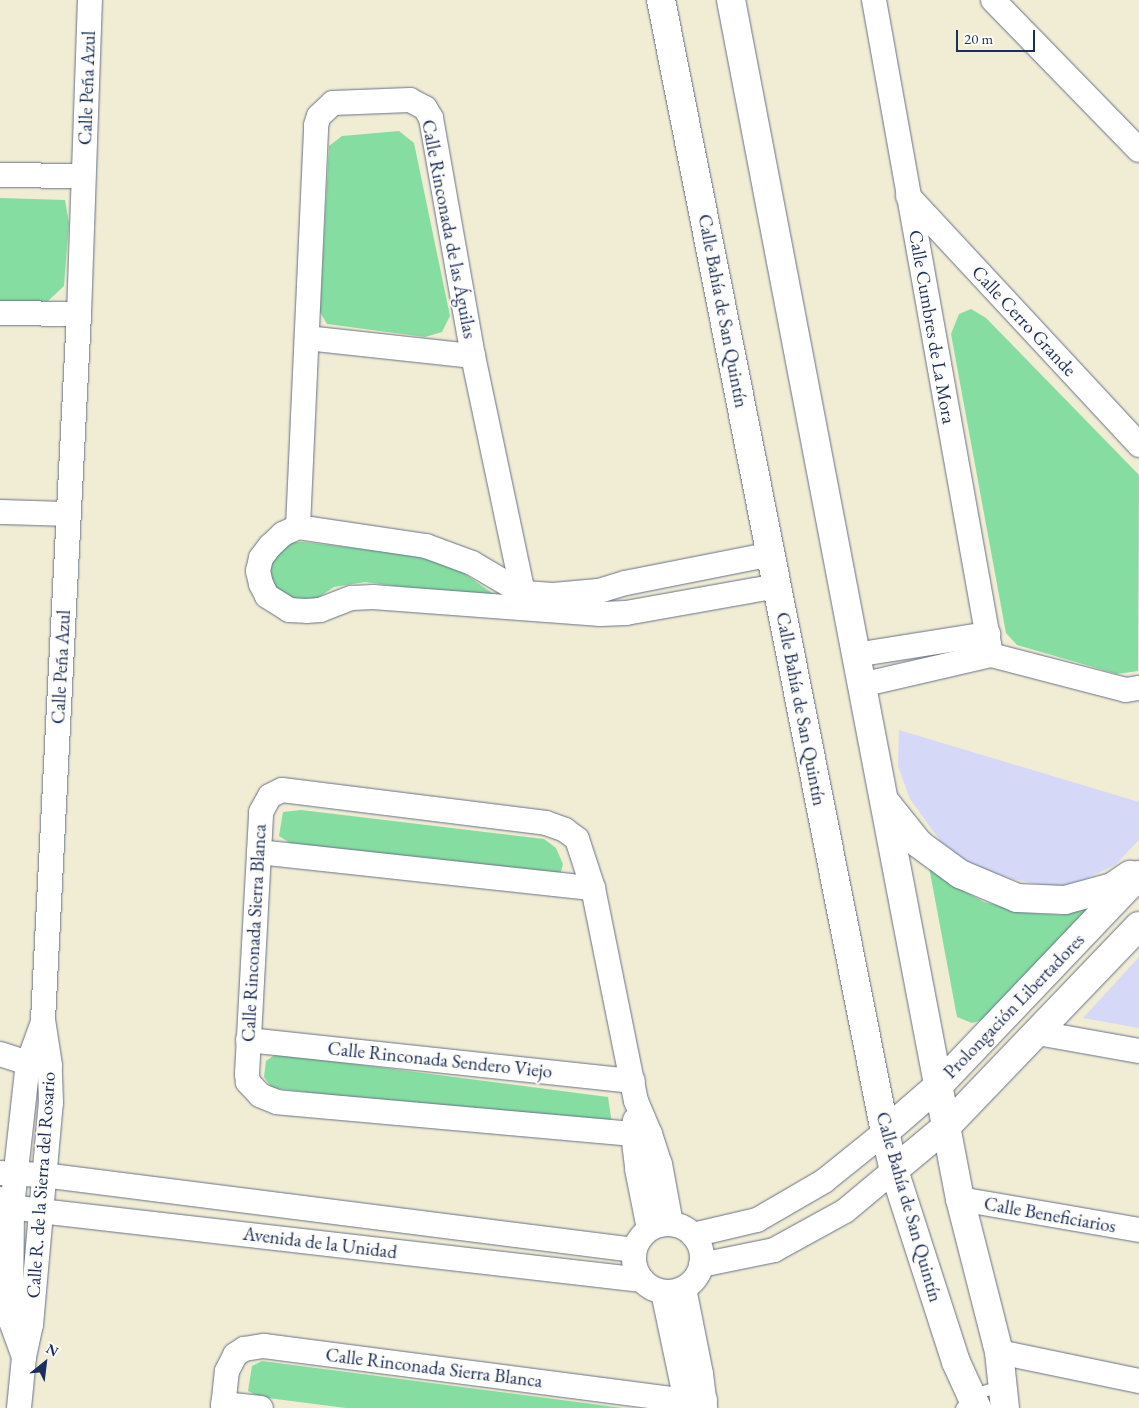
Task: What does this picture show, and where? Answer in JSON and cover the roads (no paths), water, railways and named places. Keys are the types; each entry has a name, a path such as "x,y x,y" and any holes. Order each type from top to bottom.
{"street":[{"name":"Calle Peña Azul","path":"43,1020 79,314 90,0"},
{"name":"Calle Bahía de San Quintín","path":"661,0 885,1132 894,1170 969,1404"},
{"path":"731,0 960,1199 999,1352 1004,1396"},
{"name":"Calle Cumbres de La Mora","path":"874,0 990,644"},
{"path":"993,0 1139,150"},
{"name":"Calle Rinconada de las Águilas","path":"298,527 316,125 319,116 332,103 410,100 425,108 431,118 473,356 525,602"},
{"path":"0,175 83,176"},
{"name":"Calle Cerro Grande","path":"908,196 1139,445"},
{"path":"0,313 79,314"},
{"name":"Calle Rinconada de las Águilas","path":"307,338 473,356"},
{"path":"0,512 68,514"},
{"path":"525,602 472,563 426,546 298,527 283,534 270,546 261,558 258,571 260,584 267,596 289,610 320,610 352,598 373,597 525,602 600,614 626,613 777,586"},
{"path":"525,602 553,595 598,590 772,554"},
{"path":"855,655 990,644 1126,690 1139,688"},
{"path":"861,685 990,644"},
{"name":"Calle Rinconada Sierra Blanca","path":"642,1134 277,1102 260,1095 248,1082 248,1040 261,812 270,796 282,790 556,826 577,839 593,888 634,1091 660,1227"},
{"path":"885,802 919,844 960,874 1017,898 1065,900 1112,886 1139,868"},
{"path":"259,852 593,888"},
{"name":"Prolongación Libertadores","path":"885,1132 939,1085 1139,875"},
{"name":"Prolongación Libertadores","path":"894,1170 946,1126 1038,1033 1139,926"},
{"name":"Calle R. de la Sierra del Rosario","path":"19,1408 24,1357 14,1321 6,1203 8,1173 39,1064 43,1020"},
{"path":"1038,1033 1139,1051"},
{"name":"Calle Rinconada Sendero Viejo","path":"248,1040 634,1091"},
{"path":"0,1054 39,1064"},
{"name":"Calle R. de la Sierra del Rosario","path":"14,1321 40,1211 51,1104 39,1064"},
{"path":"693,1235 756,1220 824,1181 885,1132"},
{"path":"701,1265 774,1250 845,1212 894,1170"},
{"name":"Avenida de la Unidad","path":"8,1173 44,1175 634,1250"},
{"path":"178,1227 180,1193"},
{"name":"Calle Beneficiarios","path":"960,1199 1139,1230"},
{"name":"Avenida de la Unidad","path":"6,1203 40,1211 642,1280"},
{"path":"660,1227 686,1230 693,1235 699,1244 701,1265 698,1274 673,1290 652,1288 642,1280 635,1266 634,1250 637,1242 660,1227"},
{"name":"Calle Rinconada Sierra Blanca","path":"261,1408 223,1406 228,1371 235,1355 244,1348 264,1346 697,1404 673,1290"},
{"path":"999,1352 1139,1381"}],"lane":[{"path":"969,1404 1004,1396"}]}
